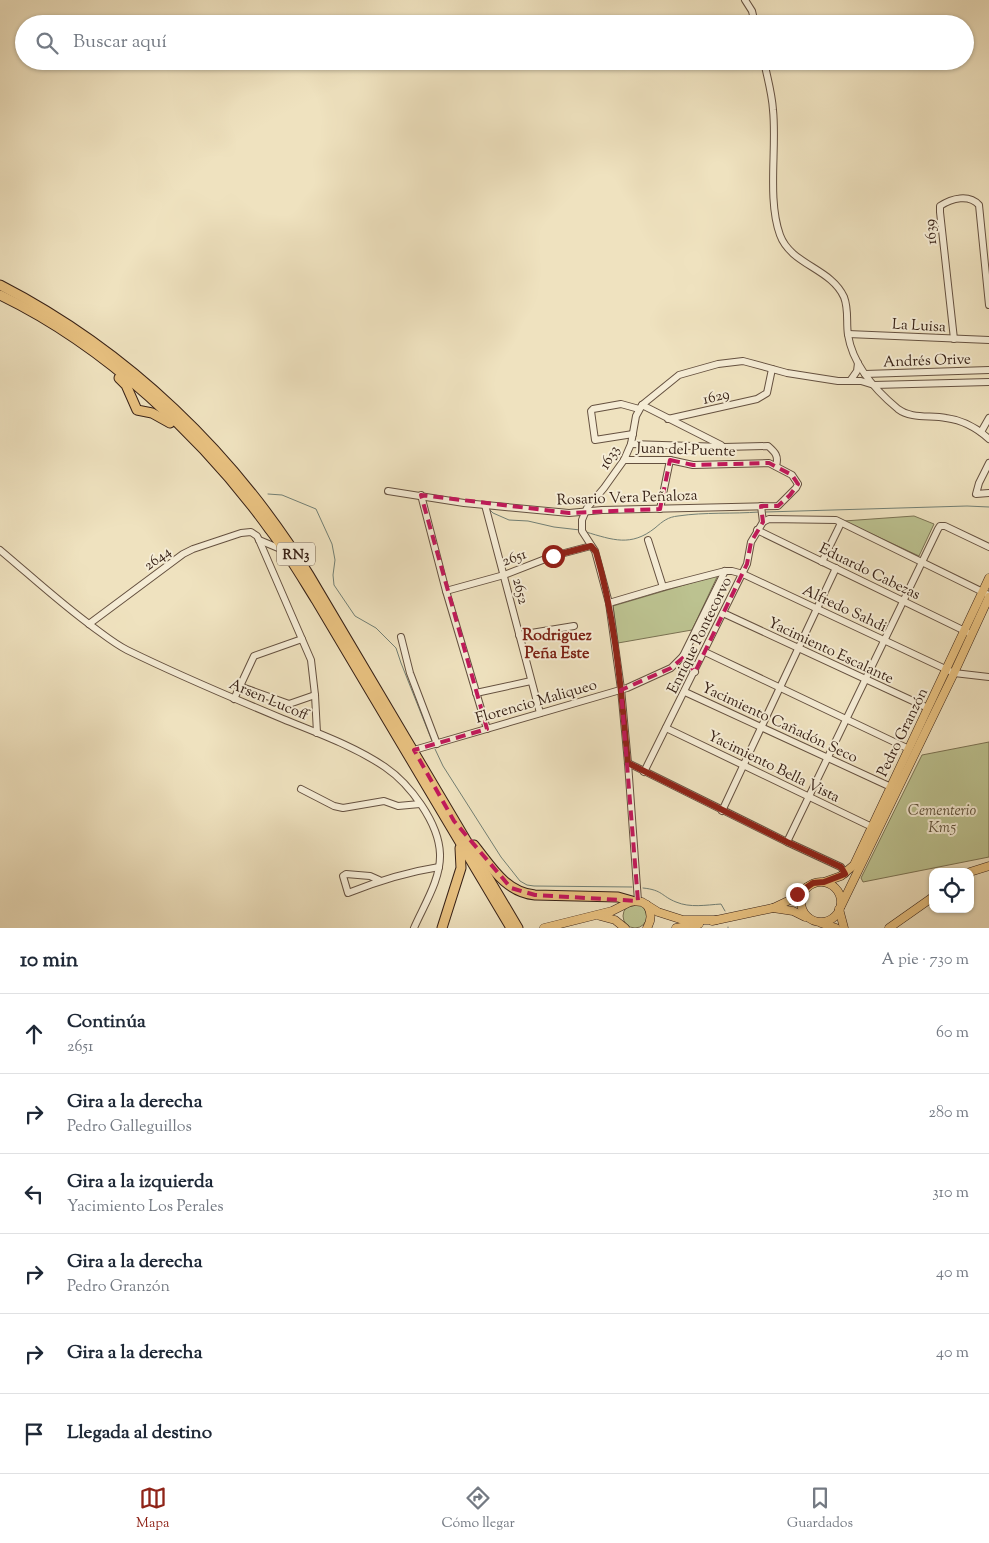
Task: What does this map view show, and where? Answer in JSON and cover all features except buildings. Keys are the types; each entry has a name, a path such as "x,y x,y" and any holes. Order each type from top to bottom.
{"highway":[{"name":"RN3","path":"0,285 42,308 116,359 157,392 215,450 254,496 284,536 414,750 518,928"},
{"name":"RN3","path":"0,295 46,320 106,362 187,433 234,484 285,551 510,928"},
{"path":"106,362 126,385 137,410 152,413 187,433"},
{"path":"454,821 504,882 518,892 535,896 618,897 635,901"},
{"path":"442,928 461,868 460,850 454,834"}],"main road":[{"name":"Pedro Granzón","path":"840,908 987,595 989,578"},
{"name":"Pedro Granzón","path":"845,874 854,864 928,708 950,672"},
{"path":"974,871 989,866"},
{"path":"824,882 845,874"},
{"path":"676,928 773,908 792,899 816,882 824,882 830,884 838,892 841,899 840,908 844,928"},
{"path":"807,887 801,896 800,904 802,911 809,919"},
{"path":"889,928 929,900"},
{"path":"544,928 612,911 635,901 666,915 683,920 716,920"},
{"path":"647,905 651,915 647,928"},
{"path":"624,906 620,916 624,927"},
{"path":"773,908 792,911 836,928"},
{"path":"819,922 833,918 840,908"},
{"path":"593,916 611,918 624,927"}],"street":[{"path":"745,0 753,15"},
{"path":"766,70 774,111 774,206 784,244 792,253 833,282 841,290 847,306 848,334 858,363 874,385 899,410 908,414 946,418 962,422 981,432 989,439"},
{"name":"1639","path":"954,339 940,212 940,206 946,202 961,198 972,199 979,205 989,305"},
{"name":"La Luisa","path":"848,334 989,340"},
{"name":"Andrés Orive","path":"641,407 679,375 718,364 743,360 786,373 808,377 861,381 874,385 989,382"},
{"path":"850,381 858,371 858,363"},
{"name":"1629","path":"668,419 757,399 767,393 772,369"},
{"name":"Andrés Orive","path":"865,374 989,370"},
{"path":"633,434 595,440 591,411 593,408 621,404 641,407 724,447"},
{"name":"1633","path":"585,512 624,460 631,444 641,407"},
{"path":"981,432 989,418"},
{"name":"Juan del Puente","path":"624,460 670,460 693,465 769,463 776,466 778,460 777,455 768,446 724,447 631,444"},
{"path":"660,508 670,460"},
{"path":"989,463 978,484 976,494 989,493"},
{"name":"Rosario Vera Peñaloza","path":"388,491 485,505 570,513 660,508 778,506 798,484 792,475 776,466"},
{"path":"421,496 446,592 487,729"},
{"name":"2652","path":"485,505 540,713"},
{"path":"761,506 764,522 769,519 836,520 987,595"},
{"path":"585,512 580,525 583,535 596,552 609,603 621,689 633,820 635,901"},
{"name":"Enrique Pontecorvo","path":"644,772 743,574 751,542 757,530 764,522"},
{"path":"822,562 841,523"},
{"path":"787,842 940,526 989,547"},
{"name":"Eduardo Cabezas","path":"757,530 968,632"},
{"name":"2644","path":"89,624 183,554 202,544 251,532 259,540"},
{"path":"259,540 285,551"},
{"path":"259,540 311,660 317,733"},
{"path":"648,540 663,587"},
{"name":"2651","path":"446,592 504,575 553,556 591,546"},
{"name":"Arsen Lucoff","path":"0,550 89,624 125,649 369,757 403,783 420,804 434,828 440,854 439,867 434,884 416,926"},
{"path":"722,811 836,568"},
{"name":"Florencio Maliqueo","path":"414,750 643,682 671,668 683,656 724,571"},
{"name":"Alfredo Sahdi","path":"609,603 724,571 732,571 743,574 950,672 989,677"},
{"name":"Yacimiento Escalante","path":"724,613 928,708"},
{"path":"519,635 574,626"},
{"path":"401,637 410,674 437,744"},
{"path":"234,698 254,656 302,639"},
{"path":"705,652 909,749"},
{"path":"683,656 695,672"},
{"path":"476,693 532,681"},
{"path":"239,686 289,704 315,695"},
{"name":"Yacimiento Cañadón Seco","path":"685,692 891,786"},
{"name":"Yacimiento Bella Vista","path":"666,728 872,827"},
{"path":"628,763 722,811 841,867 845,874"},
{"path":"301,789 334,806 343,808 384,801 398,806 420,804"},
{"path":"379,880 370,876 346,874 343,876 348,893 379,880 439,867"}],"highlighted area":[{"path":"670,460 693,465 769,463 792,475 798,484 790,495 778,506 761,506 763,522 751,542 747,564 695,672 684,657 671,668 621,690 638,901 535,895 511,888 454,821 414,750 487,729 421,495 569,513 660,509"}],"green space":[{"path":"914,516 934,524 919,556 844,521"},
{"path":"718,575 692,630 618,643 613,606"},
{"name":"Cementerio Km5","path":"989,742 989,857 863,882 861,878 922,755"},
{"path":"635,904 643,908 647,916 643,924 635,928 627,924 623,916 627,908"}],"waterway":[{"path":"268,494 282,495 316,509 332,544 335,560 334,585 355,616 376,628 396,648 432,741"},
{"path":"766,512 989,507"},
{"path":"489,509 493,513 509,520 528,521 580,530"},
{"path":"586,532 613,539 630,540 646,534 666,520 674,517 698,514 759,512"},
{"path":"435,749 443,766 501,857 520,881 534,886 632,887"},
{"path":"643,888 654,890 681,904 698,906 721,904 725,911"}],"district":[{"name":"Rodriguez Peña Este","path":"557,643"}],"route":[{"path":"553,556 591,546 596,552 609,603 621,689 628,763 841,867 845,874 824,882 813,883 797,894"}]}
